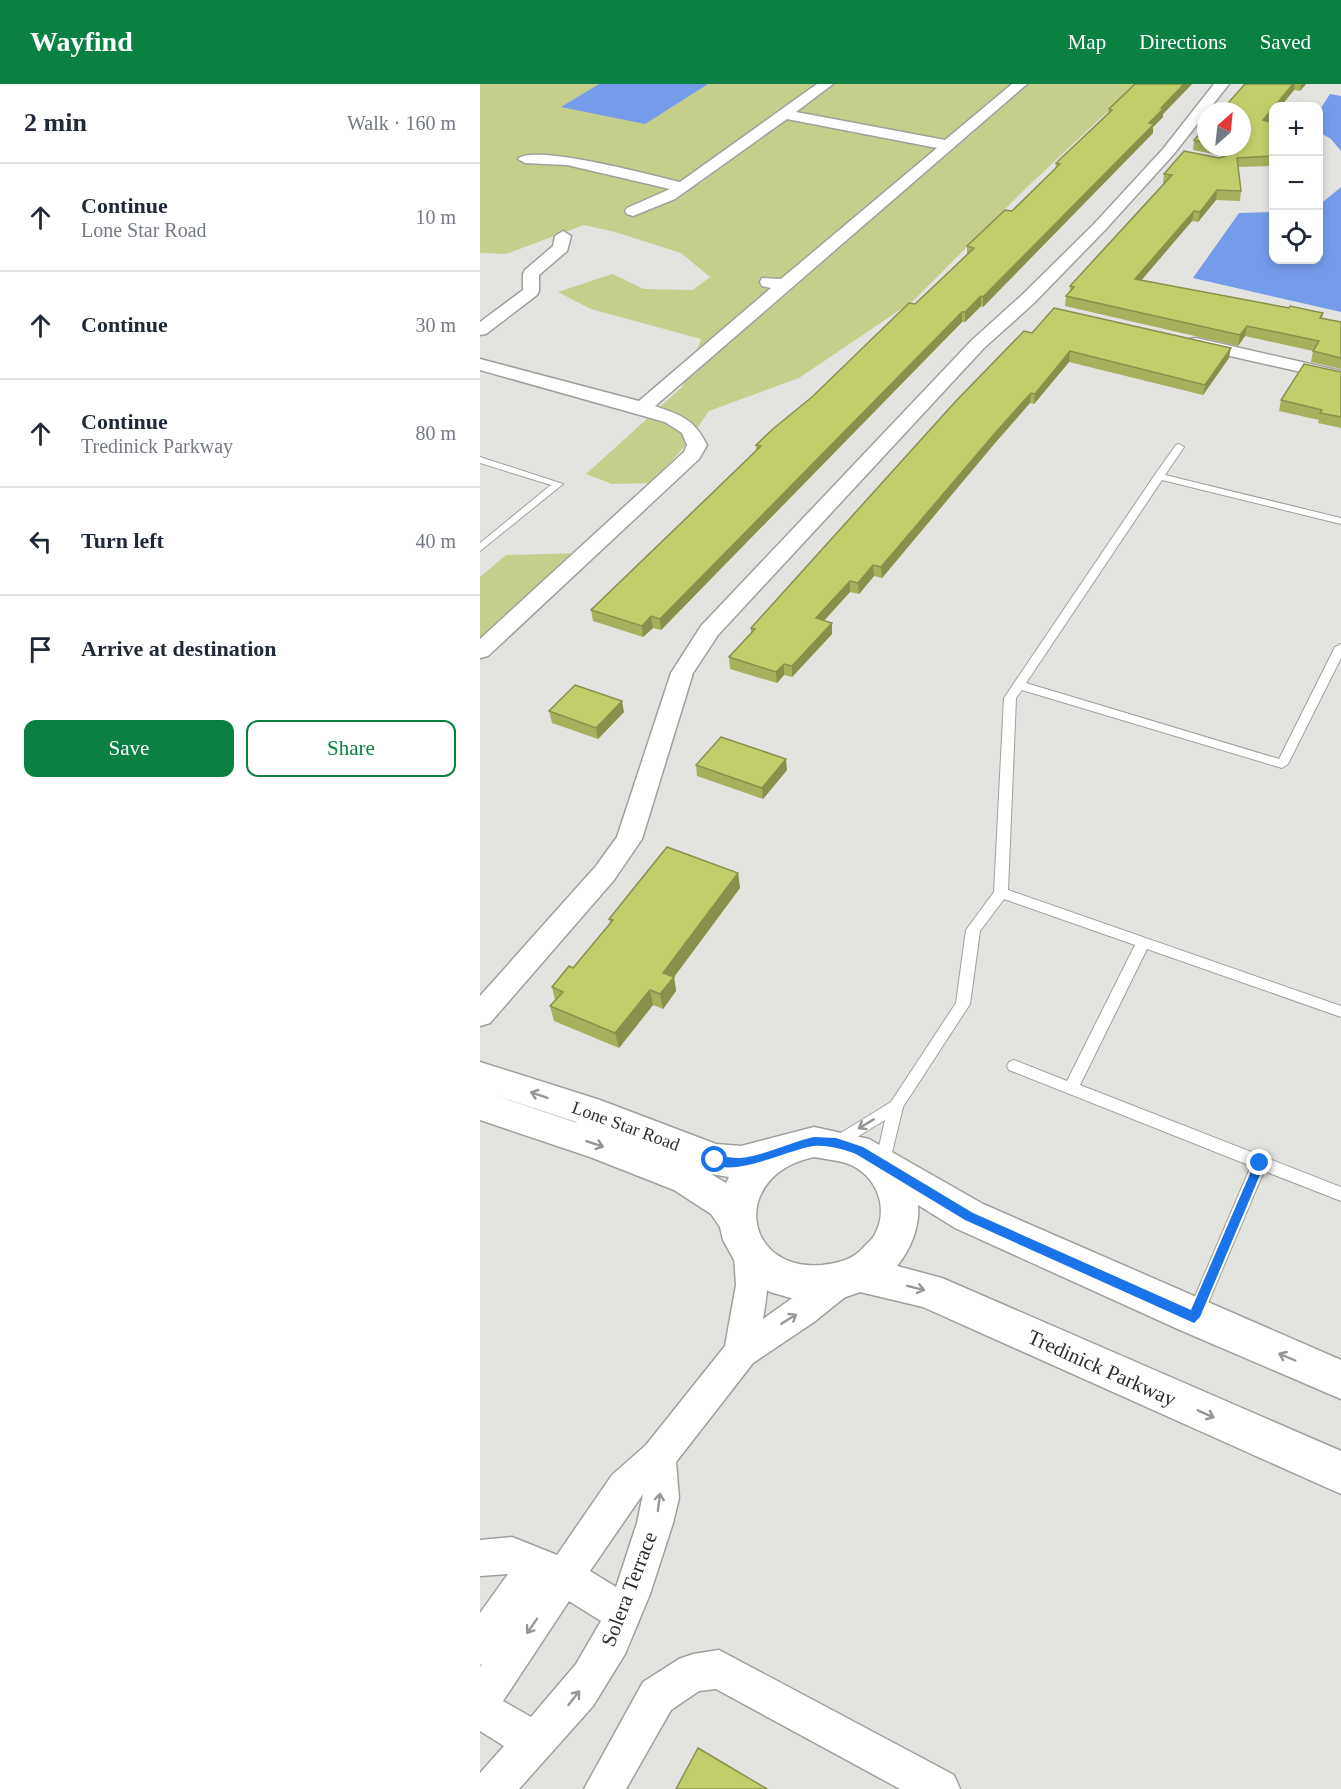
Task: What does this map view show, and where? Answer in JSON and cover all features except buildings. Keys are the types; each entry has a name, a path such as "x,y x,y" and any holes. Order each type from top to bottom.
{"street":[{"path":"633,211 661,201 683,187 826,84"},
{"path":"642,408 776,283 1020,84"},
{"path":"480,1015 605,873 630,839 682,673 710,631 978,344 1025,305 1178,153 1201,106 1222,84"},
{"path":"784,114 946,145"},
{"path":"525,159 567,161 683,187"},
{"path":"480,330 531,291 531,274 561,248 563,236"},
{"path":"1025,305 1048,310"},
{"path":"1176,339 1341,376"},
{"path":"480,364 672,418 690,430 697,445 692,455 480,651"},
{"name":"Lone Star Road","path":"480,1076 587,1112 715,1160 741,1162 774,1154"},
{"name":"Lone Star Road","path":"480,1105 534,1125 597,1144 687,1179 724,1202 736,1220"},
{"path":"853,1276 825,1284 803,1284 783,1278 765,1268 750,1255 740,1238 736,1220 738,1200 745,1182 757,1166 774,1154 793,1146 814,1142 836,1143 860,1150 969,1216 1341,1380"},
{"path":"480,1646 551,1572 626,1487 658,1457 741,1352 879,1260 893,1242 901,1221 901,1200 895,1181 883,1164"},
{"path":"741,1352 752,1285 750,1255"},
{"name":"Tredinick Parkway","path":"853,1276 928,1292 1341,1473"},
{"name":"Solera Terrace","path":"493,1789 590,1677 612,1640 646,1552 660,1501 658,1457"},
{"path":"480,1558 512,1555 551,1572 623,1613"},
{"path":"480,1701 551,1572"},
{"path":"604,1789 657,1696 693,1673 719,1669 940,1789"},
{"path":"480,1709 536,1742"}],"lane":[{"path":"883,1164 896,1106 963,1004 973,930 1001,893 1010,698 1179,447"},
{"path":"480,460 558,484 480,548"},
{"path":"1160,476 1341,521"},
{"path":"1019,685 1282,764 1341,647"},
{"path":"1001,893 1341,1012"},
{"path":"1071,1088 1143,943"},
{"path":"1014,1066 1341,1194"},
{"path":"836,1143 896,1106"},
{"path":"1194,1317 1260,1163"}],"green space":[{"path":"480,84 1137,84 1025,189 913,301 799,378 709,411 685,446 652,483 612,484 586,474 682,387 701,339 591,309 558,292 612,274 644,289 693,290 710,277 681,253 615,232 584,225 506,254 480,253"},
{"path":"583,553 480,658 480,577 506,555"}],"water":[{"path":"599,84 708,84 645,124 561,107"},
{"path":"1330,94 1341,96 1341,151 1331,139 1323,134 1323,105"},
{"path":"1341,187 1341,312 1193,278 1239,213 1269,212 1269,264 1323,264 1324,201"}],"route":[{"path":"715,1160 741,1162 814,1142 836,1143 860,1150 969,1216 1194,1317 1260,1163"}]}
